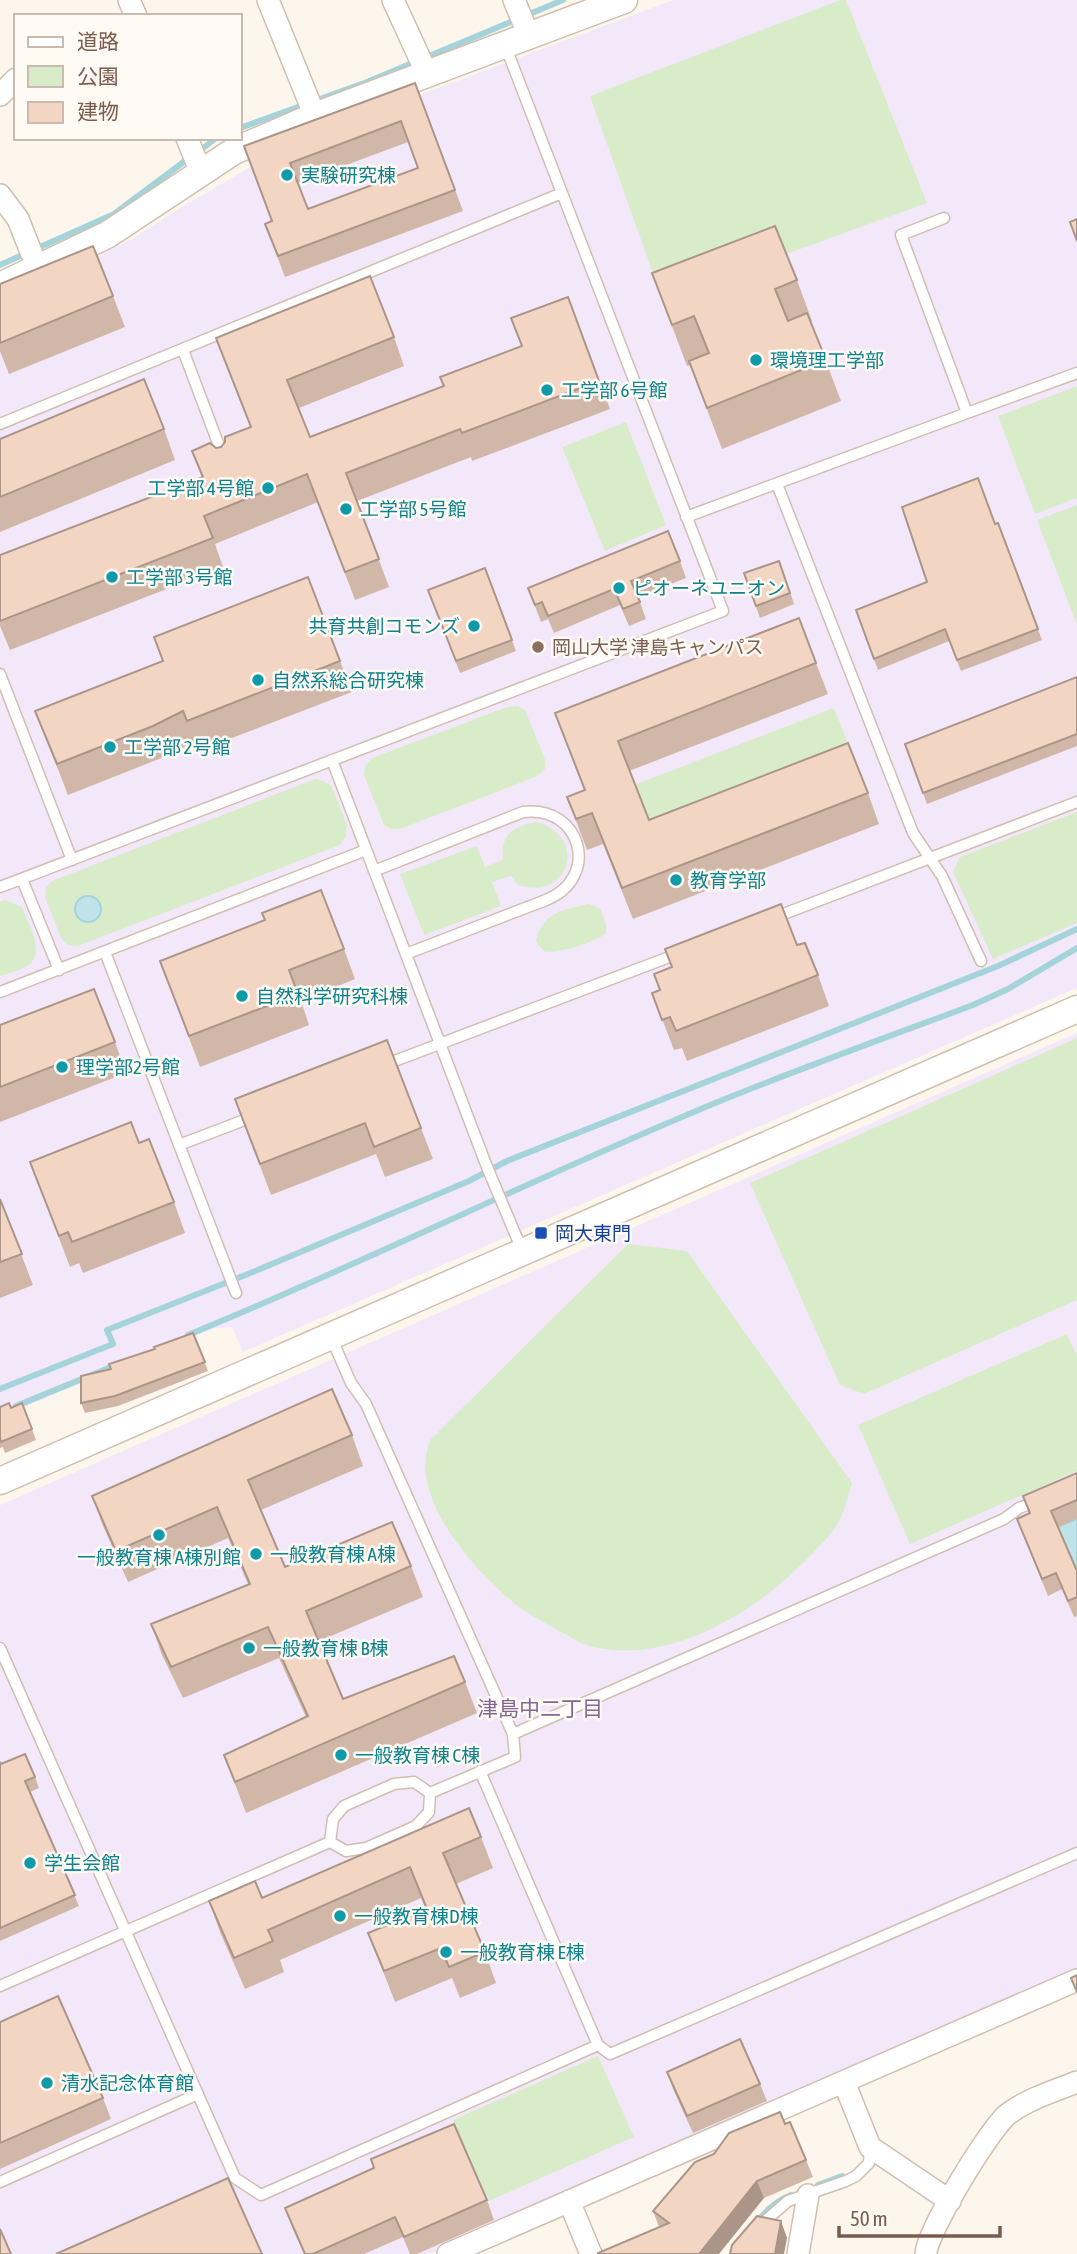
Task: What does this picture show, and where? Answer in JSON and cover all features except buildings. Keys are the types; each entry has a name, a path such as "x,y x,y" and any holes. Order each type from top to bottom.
{"street":[{"path":"268,0 311,107"},
{"path":"393,0 423,65"},
{"path":"0,286 32,256 107,235 194,156 234,151 311,107 423,65 518,24 624,0"},
{"path":"0,95 14,81"},
{"path":"0,195 18,219 32,256"},
{"path":"0,1481 1077,1009"},
{"path":"448,2254 572,2207 846,2088 1077,1980"},
{"path":"926,2254 935,2226 989,2136 1006,2116 1023,2104 1077,2082"},
{"path":"846,2088 870,2147 950,2201"},
{"path":"798,2254 808,2195"},
{"path":"572,2207 591,2254"}],"lane":[{"path":"0,887 723,611 562,193 518,24"},
{"path":"0,424 562,193"},
{"path":"944,218 901,235 967,413"},
{"path":"183,350 228,469"},
{"path":"686,517 1077,373"},
{"path":"777,484 913,833 942,876 981,961"},
{"path":"0,674 72,860"},
{"path":"332,760 488,1170 522,1251"},
{"path":"762,923 1077,803"},
{"path":"374,871 523,812 542,811 557,817 569,828 576,841 578,865 572,881 562,892 406,954"},
{"path":"0,992 366,850"},
{"path":"22,879 59,970"},
{"path":"378,1068 685,951"},
{"path":"104,952 232,1284"},
{"path":"179,1145 266,1111"},
{"path":"330,1336 351,1383 366,1404 513,1734 515,1757 430,1793"},
{"path":"513,1734 1004,1519 1019,1508 1054,1494"},
{"path":"0,1648 235,2178 261,2195 598,2045"},
{"path":"480,1771 598,2045 610,2054 1077,1853"},
{"path":"330,1842 333,1819 344,1805 394,1784 414,1782 430,1793"},
{"path":"330,1842 346,1851 366,1848 416,1826 429,1812 430,1793"},
{"path":"0,1986 330,1842"},
{"path":"0,2182 198,2094"},
{"path":"752,2234 788,2201 856,2176 869,2163 870,2147"}],"shaded area":[{"name":"岡山大学 津島キャンパス","path":"673,0 1077,0 1077,988 243,1352 232,1327 215,1328 0,1417 0,306 134,238 275,153 414,97"},
{"path":"1077,1033 1077,1972 430,2254 0,2254 0,1505"}],"green space":[{"path":"840,0 846,0 927,203 662,299 590,96"},
{"path":"1077,386 1077,498 1035,514 998,416"},
{"path":"626,422 666,525 605,551 562,447"},
{"path":"1077,505 1077,625 1037,520"},
{"path":"517,706 525,710 545,759 545,769 538,776 400,829 391,829 384,825 364,775 365,766 372,758 507,707"},
{"path":"834,708 860,774 660,851 634,785"},
{"path":"315,779 332,787 347,825 346,836 340,845 78,946 67,945 61,938 45,897 46,888 52,881"},
{"path":"1077,812 1077,923 993,959 953,872 960,857"},
{"path":"536,822 553,829 563,840 567,853 561,876 550,884 536,888 518,885 511,876 492,882 501,906 424,935 400,874 477,846 485,867 503,860 504,844 510,833 521,826"},
{"path":"5,900 22,907 34,938 36,954 33,961 24,968 0,976 0,902"},
{"path":"588,904 600,908 606,924 606,934 576,947 545,952 536,942 548,919 561,911"},
{"path":"1077,1038 1077,1300 864,1394 840,1385 750,1183"},
{"path":"628,1244 687,1251 852,1483 843,1514 830,1534 803,1563 758,1601 705,1632 677,1642 648,1649 618,1650 580,1642 527,1612 499,1590 448,1530 428,1484 426,1461 431,1439"},
{"path":"1067,1334 1077,1356 1077,1471 910,1544 858,1425"},
{"path":"598,2056 634,2137 489,2201 453,2120"}],"water":[{"path":"88,896 98,899 101,909 98,919 88,922 78,919 75,909 78,899"},
{"path":"1077,1519 1077,1573 1057,1527"}],"waterway":[{"path":"242,127 367,82 563,0"},
{"path":"198,152 213,140"},
{"path":"0,265 114,214 189,158"},
{"path":"0,1389 113,1344 107,1330 469,1181 507,1161 998,966 1077,929"},
{"path":"188,1335 657,1127 973,1005 1008,989 1077,948"},
{"path":"16,1406 116,1365"},
{"path":"818,2185 842,2176"},
{"path":"756,2223 772,2206 791,2195"}],"place":[{"name":"実験研究棟","path":"287,175"},
{"name":"環境理工学部","path":"756,360"},
{"name":"工学部 6号館","path":"547,390"},
{"name":"工学部 4号館","path":"268,488"},
{"name":"工学部 5号館","path":"346,509"},
{"name":"工学部 3号館","path":"112,577"},
{"name":"ピオーネユニオン","path":"619,588"},
{"name":"共育共創コモンズ","path":"474,626"},
{"name":"岡山大学 津島キャンパス","path":"538,647"},
{"name":"自然系総合研究棟","path":"258,680"},
{"name":"工学部 2号館","path":"110,747"},
{"name":"教育学部","path":"676,880"},
{"name":"自然科学研究科棟","path":"242,996"},
{"name":"理学部2号館","path":"62,1067"},
{"name":"岡大東門","path":"541,1233"},
{"name":"一般教育棟 A棟別館","path":"159,1535"},
{"name":"一般教育棟 A棟","path":"256,1554"},
{"name":"一般教育棟 B棟","path":"249,1648"},
{"name":"一般教育棟 C棟","path":"341,1755"},
{"name":"学生会館","path":"30,1863"},
{"name":"一般教育棟D棟","path":"340,1916"},
{"name":"一般教育棟 E棟","path":"446,1952"},
{"name":"清水記念体育館","path":"47,2083"}],"district":[{"name":"津島中二丁目","path":"540,1709"}]}
